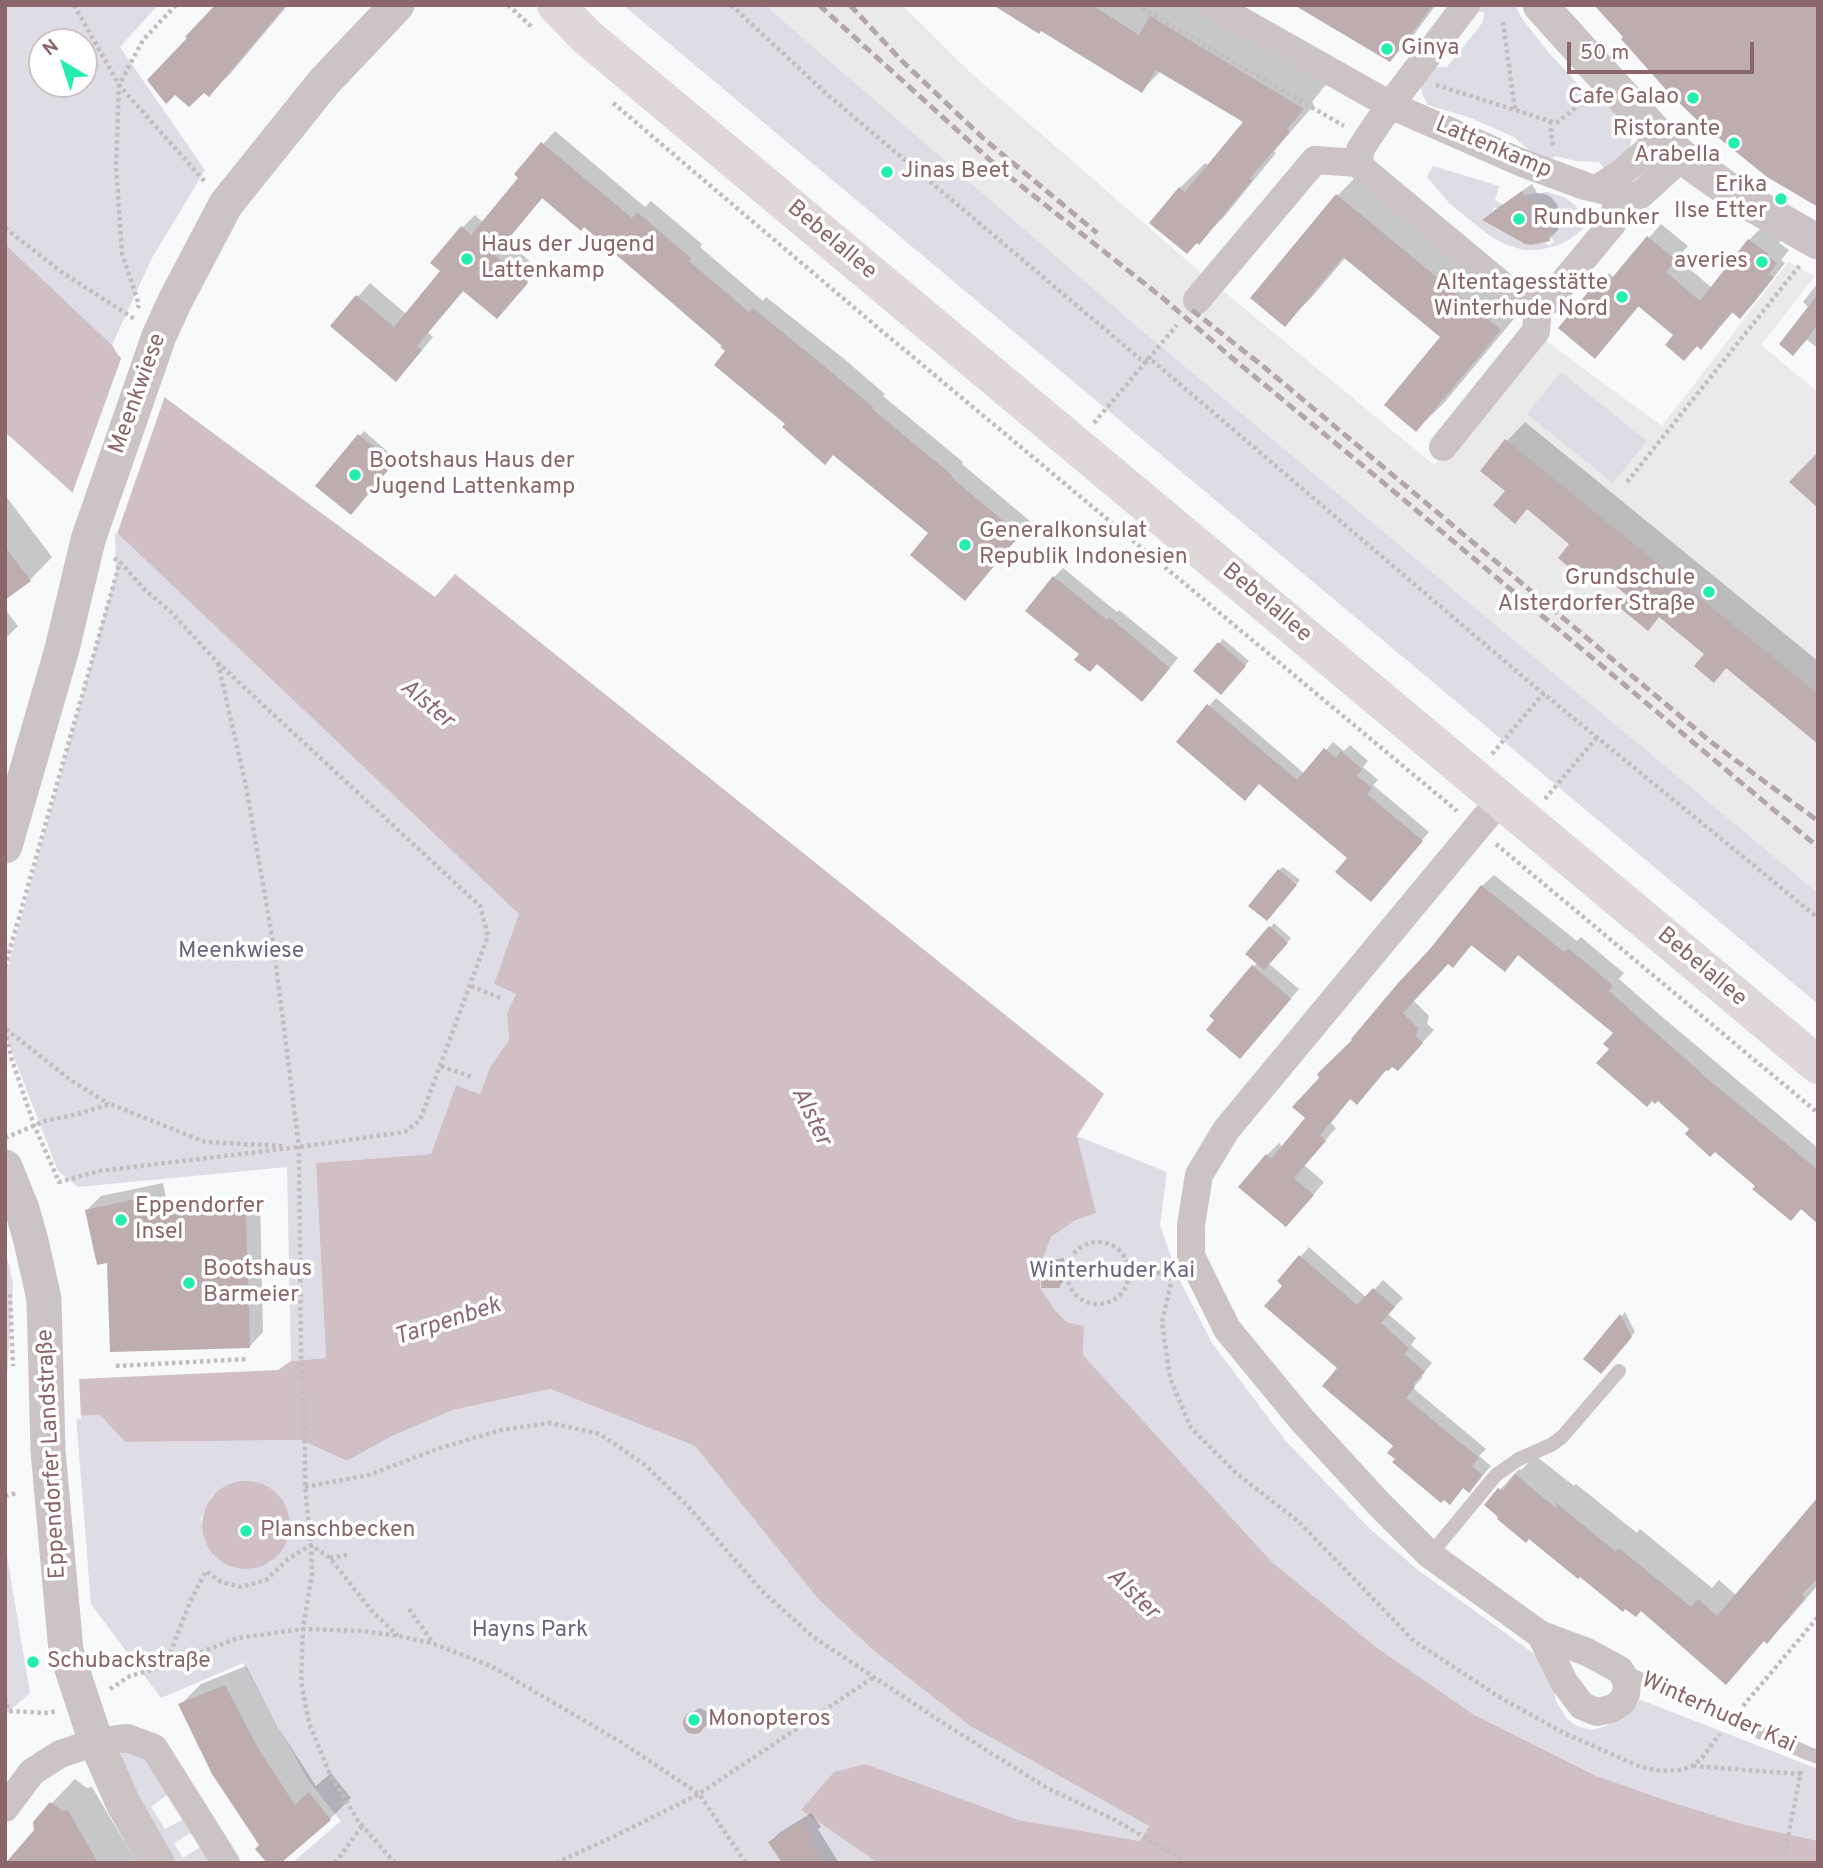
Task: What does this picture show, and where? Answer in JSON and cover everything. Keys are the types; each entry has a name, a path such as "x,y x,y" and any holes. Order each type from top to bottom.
{"main road":[{"name":"Bebelallee","path":"547,19 597,46 1818,1065"}],"street":[{"name":"Meenkwiese","path":"5,846 62,649 92,527 145,377 146,327 175,302 226,204 324,82 397,5"},
{"name":"Lattenkamp","path":"1213,5 1390,105 1520,162 1585,186 1608,191"},
{"path":"1466,5 1390,105 1363,151 1365,171 1514,295 1526,303 1538,306 1548,301 1612,224 1608,191 1620,174 1672,148"},
{"path":"1541,5 1672,148 1739,197 1817,242"},
{"path":"1198,300 1315,160 1363,151"},
{"path":"1443,447 1536,331 1538,306"},
{"name":"Winterhuder Kai","path":"1500,799 1226,1130 1199,1175 1191,1225 1191,1256 1227,1329 1302,1420 1380,1505 1430,1555 1541,1635 1587,1651 1620,1670 1627,1682 1626,1694 1621,1703 1597,1712 1581,1706 1570,1692 1541,1635"},
{"name":"Eppendorfer Landstraße","path":"8,1150 37,1259 44,1299 29,1354 48,1429 66,1651 96,1742 123,1803 157,1863"},
{"path":"5,1808 32,1772 45,1762 96,1742 127,1738 154,1748 226,1863"}],"lane":[{"path":"1430,1555 1496,1475 1519,1459 1551,1445 1562,1437 1619,1371"},
{"name":"Winterhuder Kai","path":"1620,1670 1818,1757"}],"path":[{"path":"74,5 119,85 226,204"},
{"path":"146,327 122,253 116,166 119,85 144,40 176,5"},
{"path":"508,5 547,19"},
{"path":"731,5 829,96 1140,359 1154,362 1544,693 1818,918"},
{"path":"1136,5 1363,151"},
{"path":"1503,22 1515,110"},
{"path":"1412,77 1556,123 1579,105"},
{"path":"608,98 866,318 1466,818"},
{"path":"1550,121 1552,148 1564,151"},
{"path":"5,228 63,272 146,327"},
{"path":"1628,482 1817,242"},
{"path":"1076,445 1177,325"},
{"path":"5,1029 12,1060 34,1125 59,1182 99,1171 405,1132 421,1120 488,936 480,906 218,663 170,611 145,590 92,527"},
{"path":"5,967 120,562"},
{"path":"218,663 246,786 273,942 299,1147 301,1357 305,1487 312,1574 303,1629 301,1681 309,1723 329,1772 362,1826 395,1863"},
{"path":"1500,799 1544,693"},
{"path":"1500,799 1597,737"},
{"path":"1488,836 1818,1113"},
{"path":"471,986 503,999"},
{"path":"5,1029 72,1082 110,1104 205,1142 299,1147"},
{"path":"441,1066 472,1077"},
{"path":"8,1150 34,1125 110,1104"},
{"path":"1096,1241 1106,1242 1123,1254 1129,1273 1122,1293 1115,1300 1095,1304 1076,1296 1066,1278 1070,1258 1086,1244 1096,1241"},
{"path":"1129,1273 1169,1272 1171,1283 1161,1322 1170,1378 1191,1428 1236,1474 1298,1522 1414,1640 1501,1698 1564,1733 1641,1767 1661,1771 1681,1770 1692,1766 1702,1758 1818,1617"},
{"path":"5,1290 10,1296 29,1354"},
{"path":"116,1366 248,1359"},
{"path":"305,1487 369,1475 437,1449 500,1430 550,1423 600,1434 645,1465 686,1504 762,1591 812,1636 1047,1788 1115,1820 1189,1863"},
{"path":"5,1496 17,1493"},
{"path":"165,1666 190,1602 206,1571 221,1582 241,1587 266,1580 288,1559 311,1545"},
{"path":"311,1545 330,1558 371,1610 399,1636"},
{"path":"330,1558 347,1555"},
{"path":"410,1609 433,1644"},
{"path":"84,1705 130,1676 165,1666 238,1637 303,1629 362,1631 433,1644 491,1666 624,1744 699,1794 746,1863"},
{"path":"556,1863 699,1794 874,1677"},
{"path":"5,1698 9,1711 48,1713"},
{"path":"1692,1766 1800,1777 1783,1863"},
{"path":"335,1863 362,1826"}],"shaded area":[{"path":"765,5 902,5 971,73 1199,271 1434,465 1543,339 1662,426 1788,262 1815,276 1761,345 1818,392 1818,893 1140,329"}],"green space":[{"path":"5,5 158,5 120,47 205,170 152,258 112,345 5,244"},
{"path":"623,5 765,5 1140,329 1818,893 1818,1004"},
{"path":"1480,5 1515,5 1523,20 1549,53 1586,93 1620,114 1629,126 1630,148 1605,170 1599,162 1576,161 1555,156 1548,162 1514,137 1471,118 1428,105 1421,85 1428,67 1447,67 1483,22 1484,12 1476,12 1472,8"},
{"path":"1433,166 1499,186 1495,200 1503,205 1501,210 1494,207 1487,223 1525,244 1544,241 1549,246 1554,241 1550,236 1549,216 1542,206 1528,201 1525,195 1547,192 1564,197 1575,205 1584,217 1584,228 1559,245 1539,250 1523,250 1505,244 1490,236 1450,204 1427,177"},
{"path":"1561,372 1647,441 1613,483 1527,414"},
{"name":"Meenkwiese","path":"115,531 520,914 494,984 517,994 507,1013 509,1040 490,1067 480,1094 456,1085 431,1154 316,1163 326,1358 291,1361 287,1167 78,1187 58,1171 5,1034 5,977 116,573"},
{"name":"Winterhuder Kai","path":"1077,1136 1167,1172 1160,1225 1178,1277 1212,1343 1285,1440 1370,1529 1418,1570 1544,1661 1550,1669 1556,1701 1566,1718 1577,1726 1592,1730 1606,1726 1641,1700 1818,1769 1818,1841 1742,1824 1594,1775 1473,1714 1376,1647 1272,1562 1083,1355 1084,1326 1067,1322 1040,1288 1041,1265 1051,1237 1076,1220 1095,1213"},
{"path":"5,1248 13,1283 5,1412"},
{"name":"Hayns Park","path":"550,1389 695,1446 819,1600 873,1650 970,1726 1149,1826 1140,1841 1019,1820 866,1764 801,1810 878,1863 292,1863 341,1821 308,1780 243,1663 161,1698 91,1604 76,1416 100,1415 125,1442 301,1440 347,1461 390,1437 453,1410","holes":["212,1495 290,1519 286,1544 270,1563 205,1543 201,1518"]},
{"path":"5,1544 30,1693 5,1715"},
{"path":"130,1747 139,1750 167,1795 151,1807 165,1829 182,1820 191,1833 174,1843 183,1858 200,1847 209,1859 204,1863 170,1863 118,1756"}],"water":[{"path":"5,244 167,399 435,597 455,574 1104,1094 1077,1136 1096,1213 1076,1220 1051,1237 1041,1265 1040,1288 1067,1322 1084,1326 1083,1355 1272,1562 1376,1647 1473,1714 1594,1775 1742,1824 1818,1841 1818,1863 878,1863 801,1810 834,1772 866,1764 1019,1820 1140,1841 1149,1826 970,1726 873,1650 819,1600 695,1446 550,1389 453,1410 390,1437 347,1461 301,1440 125,1442 100,1415 76,1416 79,1379 278,1370 291,1361 326,1358 316,1163 431,1154 456,1085 480,1094 490,1067 509,1040 507,1013 516,994 494,984 519,914 115,531 5,432"},
{"name":"Planschbecken","path":"246,1481 263,1485 277,1494 286,1508 290,1525 286,1542 277,1556 263,1565 246,1569 229,1565 215,1556 206,1542 202,1525 206,1508 215,1494 229,1485"}],"pier":[{"path":"122,356 165,396 117,534 72,494"},
{"path":"5,1371 79,1375 81,1419 74,1418 73,1413 5,1422"}],"building":[{"path":"215,5 286,5 209,97 204,93 189,107 175,95 166,104 147,80"},
{"path":"993,5 1092,5 1139,35 1150,16 1304,109 1287,129 1290,132 1250,178 1252,180 1199,245 1197,243 1187,254 1149,223 1179,187 1185,192 1243,122 1156,70 1142,93"},
{"path":"1294,5 1433,5 1390,62"},
{"path":"1594,5 1818,5 1818,207 1767,177 1699,122 1668,92"},
{"path":"541,142 632,218 637,212 749,312 753,308 830,371 1020,535 965,601 910,555 928,533 833,455 825,465 782,427 785,424 714,365 725,351 720,347 722,346 584,227 581,231 542,198 495,255 528,283 497,319 463,291 417,346 422,350 396,382 330,326 356,295 394,327 440,271 430,263 461,226 471,235 518,178 514,174"},
{"name":"Rundbunker","path":"1522,191 1528,201 1542,206 1549,216 1550,241 1525,244 1482,220"},
{"path":"1336,194 1501,330 1416,432 1384,405 1440,337 1343,257 1285,327 1250,298"},
{"path":"1647,236 1676,260 1666,272 1700,301 1748,239 1777,263 1769,274 1774,277 1740,319 1732,312 1701,350 1697,346 1684,361 1665,345 1673,335 1638,306 1595,359 1558,328 1594,285 1601,291"},
{"path":"1818,294 1818,325 1793,356 1779,344"},
{"name":"Bootshaus Haus der Jugend Lattenkamp","path":"358,434 394,463 351,515 315,486"},
{"path":"1505,439 1818,694 1818,744 1726,668 1714,683 1694,666 1704,654 1659,617 1648,631 1619,607 1628,596 1597,572 1588,583 1558,558 1569,544 1527,509 1515,524 1493,505 1505,491 1480,471"},
{"path":"1818,452 1818,508 1789,482"},
{"path":"5,547 31,581 5,600"},
{"path":"1053,576 1107,620 1109,617 1170,668 1142,702 1097,664 1090,672 1074,660 1079,654 1025,611"},
{"path":"1218,642 1246,666 1221,695 1193,671"},
{"path":"1207,704 1297,780 1324,748 1336,758 1341,751 1362,769 1357,776 1372,788 1367,794 1423,841 1371,902 1335,872 1347,858 1259,784 1245,801 1176,742"},
{"path":"1278,869 1297,885 1267,921 1248,906"},
{"path":"1481,885 1564,952 1568,948 1596,971 1613,986 1609,991 1709,1080 1818,1170 1818,1224 1801,1209 1791,1221 1752,1189 1755,1186 1715,1152 1710,1157 1685,1134 1689,1129 1658,1101 1655,1104 1652,1101 1647,1107 1596,1063 1609,1049 1603,1044 1613,1033 1518,955 1505,972 1471,945 1453,968 1448,964 1403,1013 1418,1028 1416,1037 1423,1043 1398,1071 1392,1067 1386,1070 1357,1105 1350,1099 1320,1135 1326,1141 1294,1178 1314,1195 1286,1227 1238,1187 1266,1154 1271,1159 1305,1118 1292,1107 1319,1078 1317,1074 1352,1040"},
{"path":"1269,926 1288,943 1264,970 1245,954"},
{"path":"1252,965 1291,999 1240,1059 1206,1030 1214,1020 1209,1016"},
{"name":"Bootshaus Barmeier","path":"150,1196 154,1215 246,1212 250,1348 110,1352 107,1263 97,1265 85,1210"},
{"path":"1299,1255 1357,1305 1373,1288 1395,1307 1381,1323 1409,1348 1404,1354 1425,1372 1406,1398 1479,1458 1472,1466 1483,1475 1469,1493 1463,1488 1450,1505 1444,1500 1441,1503 1392,1462 1395,1459 1387,1453 1393,1446 1322,1386 1337,1368 1264,1306 1282,1286 1277,1281"},
{"path":"1061,1261 1060,1288 1041,1288 1042,1264"},
{"path":"1620,1314 1632,1337 1601,1374 1583,1359"},
{"path":"1515,1474 1558,1510 1555,1502 1616,1552 1619,1548 1691,1607 1698,1599 1717,1616 1818,1497 1818,1577 1802,1595 1805,1598 1767,1644 1764,1641 1726,1685 1641,1611 1636,1617 1625,1609 1623,1612 1529,1539 1526,1543 1497,1519 1484,1505 1498,1488 1502,1491"},
{"path":"225,1685 258,1748 295,1805 309,1792 331,1820 281,1863 267,1863 255,1849 259,1845 212,1774 178,1704"},
{"name":"Monopteros","path":"694,1712 702,1715 705,1723 702,1731 694,1734 686,1731 683,1723 686,1715"},
{"path":"50,1802 63,1811 68,1810 98,1863 6,1863 34,1830 33,1822"},
{"path":"802,1820 825,1863 782,1863 768,1842"}],"railway":[{"path":"819,5 1000,169 1164,299 1818,847"},
{"path":"850,5 900,59 984,139 1097,233"},
{"path":"1192,310 1264,367 1711,742 1818,821"}],"place":[{"name":"Ginya","path":"1387,49"},
{"name":"Cafe Galao","path":"1693,98"},
{"name":"Ristorante Arabella","path":"1734,143"},
{"name":"Jinas Beet","path":"887,172"},
{"name":"Erika Ilse Etter","path":"1781,199"},
{"name":"Rundbunker","path":"1519,219"},
{"name":"Haus der Jugend Lattenkamp","path":"467,259"},
{"name":"averies","path":"1762,262"},
{"name":"Altentagesstätte Winterhude Nord","path":"1622,297"},
{"name":"Bootshaus Haus der Jugend Lattenkamp","path":"355,475"},
{"name":"Generalkonsulat Republik Indonesien","path":"965,545"},
{"name":"Grundschule Alsterdorfer Straße","path":"1709,592"},
{"name":"Eppendorfer Insel","path":"121,1220"},
{"name":"Bootshaus Barmeier","path":"189,1283"},
{"name":"Planschbecken","path":"246,1531"},
{"name":"Schubackstraße","path":"33,1662"},
{"name":"Monopteros","path":"694,1720"}],"water label":[{"name":"Alster","path":"426,705"},
{"name":"Alster","path":"810,1117"},
{"name":"Tarpenbek","path":"448,1323"},
{"name":"Alster","path":"1132,1595"}]}
